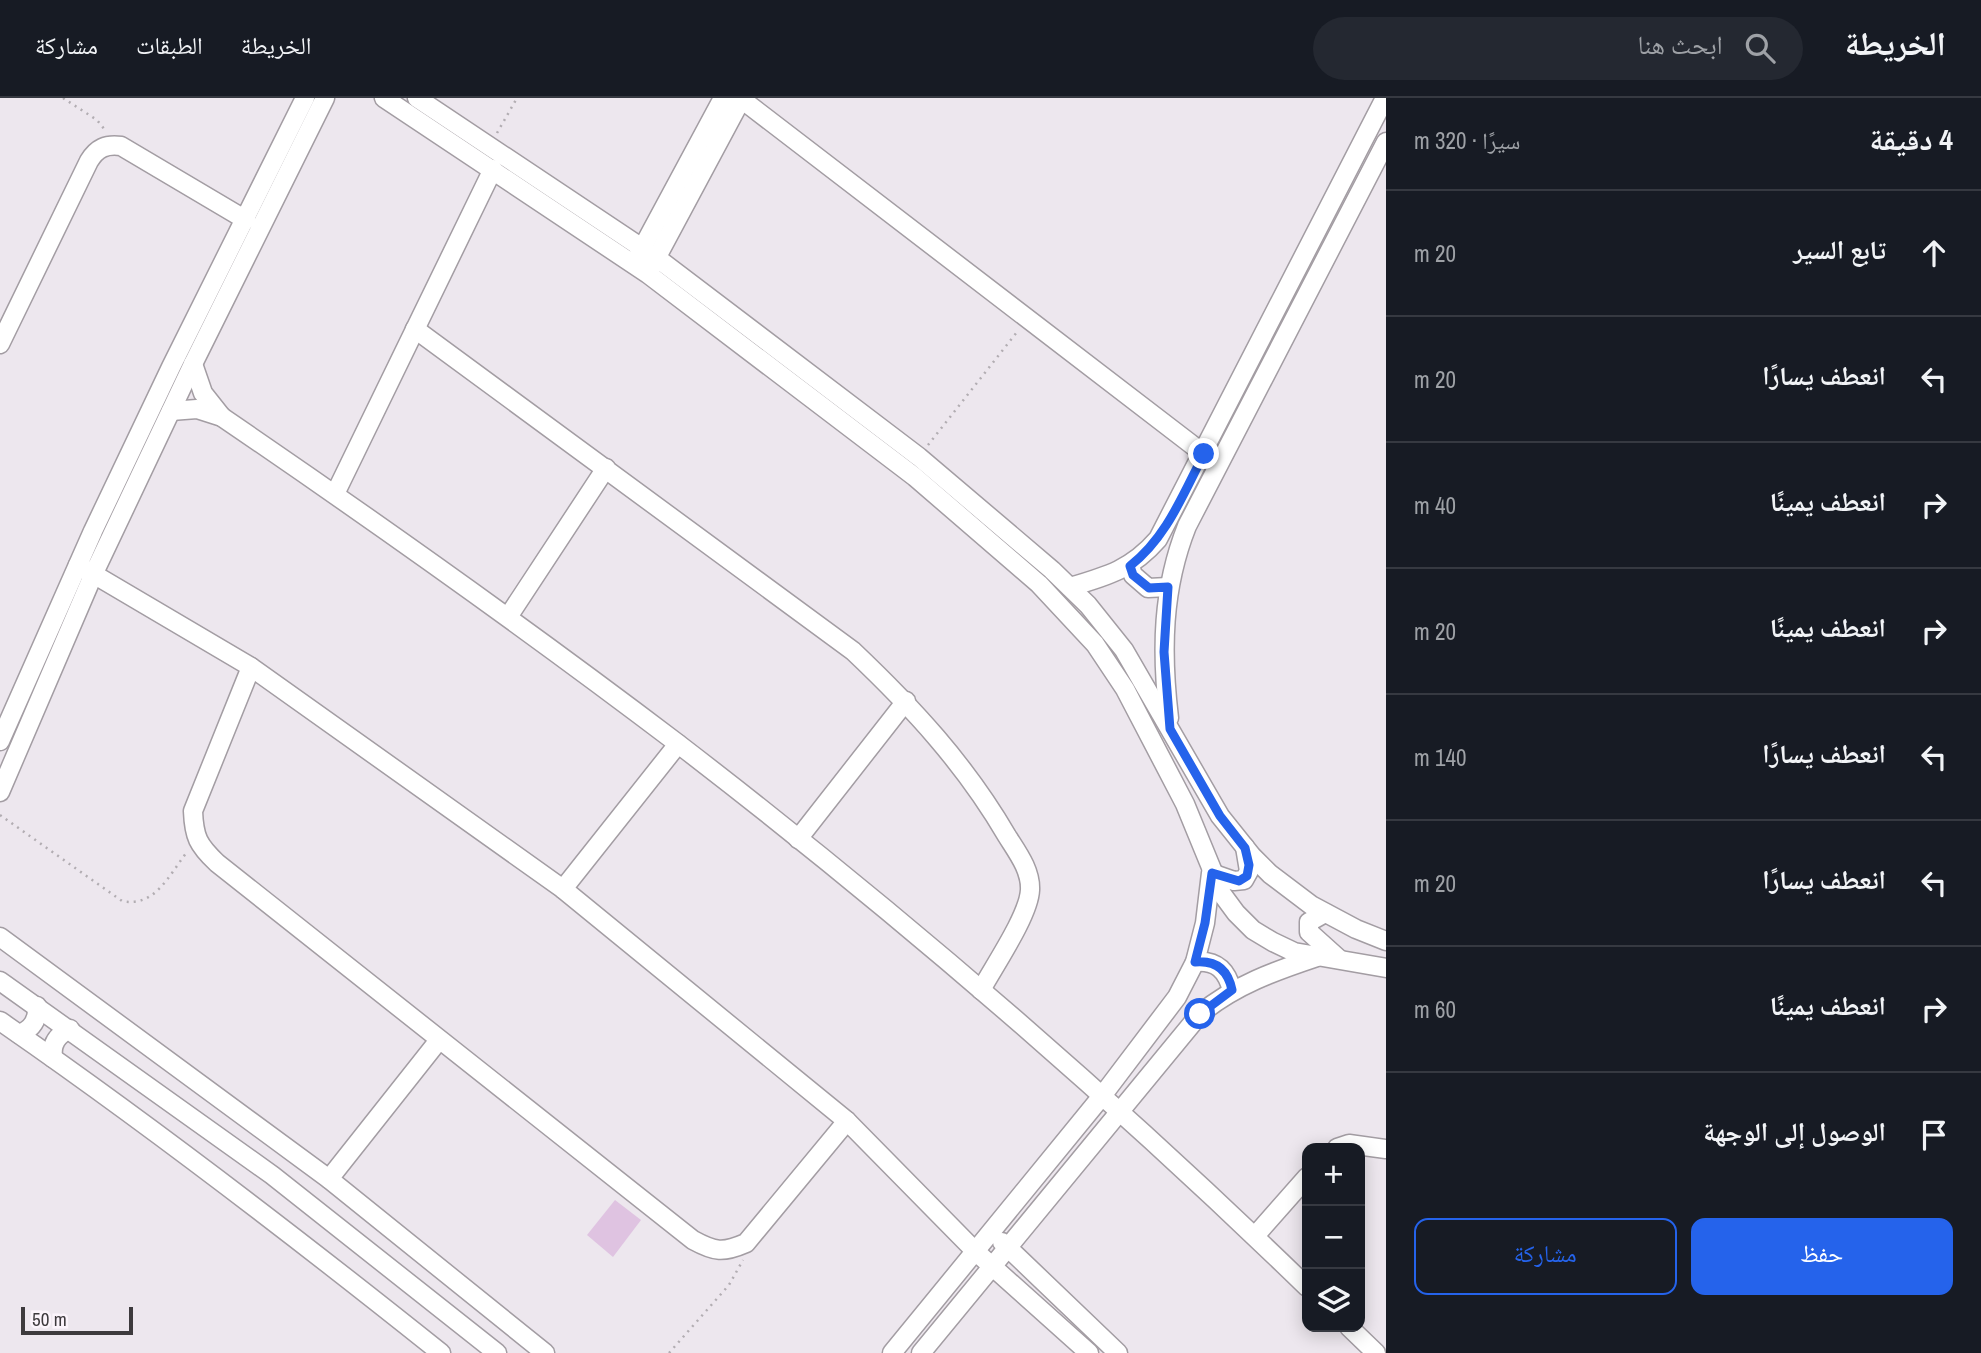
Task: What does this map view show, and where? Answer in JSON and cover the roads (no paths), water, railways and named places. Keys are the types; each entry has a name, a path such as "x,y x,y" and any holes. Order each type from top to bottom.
{"street":[{"path":"0,741 4,720 171,367 305,98"},
{"path":"0,792 94,573 193,364 326,98"},
{"path":"384,98 493,169 645,261 915,477 1039,584 1077,623 1111,666 1139,713 1195,825 1212,873 1229,904 1253,930 1294,951 1386,968"},
{"path":"418,98 490,145 645,261 919,457 1070,587 1124,650 1220,816 1245,848 1290,890 1325,913 1386,941"},
{"path":"645,261 723,98"},
{"path":"645,261 741,98 1204,454"},
{"path":"1070,587 1112,575 1130,566 1158,539 1381,119 1386,98"},
{"path":"1170,729 1164,652 1168,587 1187,526 1386,142"},
{"path":"0,344 89,161 94,152 102,147 112,145 129,150 246,220"},
{"path":"335,494 493,169"},
{"path":"415,329 842,643 906,701 948,749 989,804 1028,874 1029,898 1025,910 981,990"},
{"path":"193,364 203,393 222,417"},
{"path":"171,411 197,409 222,417 508,617 678,744 981,990 1120,1112 1302,1282"},
{"path":"508,617 606,468"},
{"path":"78,565 251,667 563,890 847,1121 975,1251 1089,1353"},
{"path":"1130,566 1133,575 1149,588 1168,587"},
{"path":"251,667 193,811 196,839 202,849 693,1240 709,1250 729,1251 746,1243 847,1121"},
{"path":"798,839 906,701"},
{"path":"563,890 678,744"},
{"path":"1212,873 1234,881 1244,880 1249,871 1245,848"},
{"path":"892,1353 1102,1096 1177,997 1195,962 1205,923 1212,873"},
{"path":"1325,913 1309,922 1309,932 1341,960"},
{"path":"0,937 329,1179 545,1353"},
{"path":"921,1353 1200,1014 1232,990 1317,957"},
{"path":"1195,962 1216,964 1224,970 1232,990"},
{"path":"0,981 272,1175 490,1347 501,1318"},
{"path":"19,1034 32,1027 37,1006"},
{"path":"0,1021 122,1106 312,1249 441,1353"},
{"path":"52,1058 54,1043 69,1029"},
{"path":"329,1179 439,1040"},
{"path":"1365,1146 1386,1149"},
{"path":"1255,1236 1302,1183"},
{"path":"991,1231 1118,1353"},
{"path":"1354,1332 1376,1353"}]}
